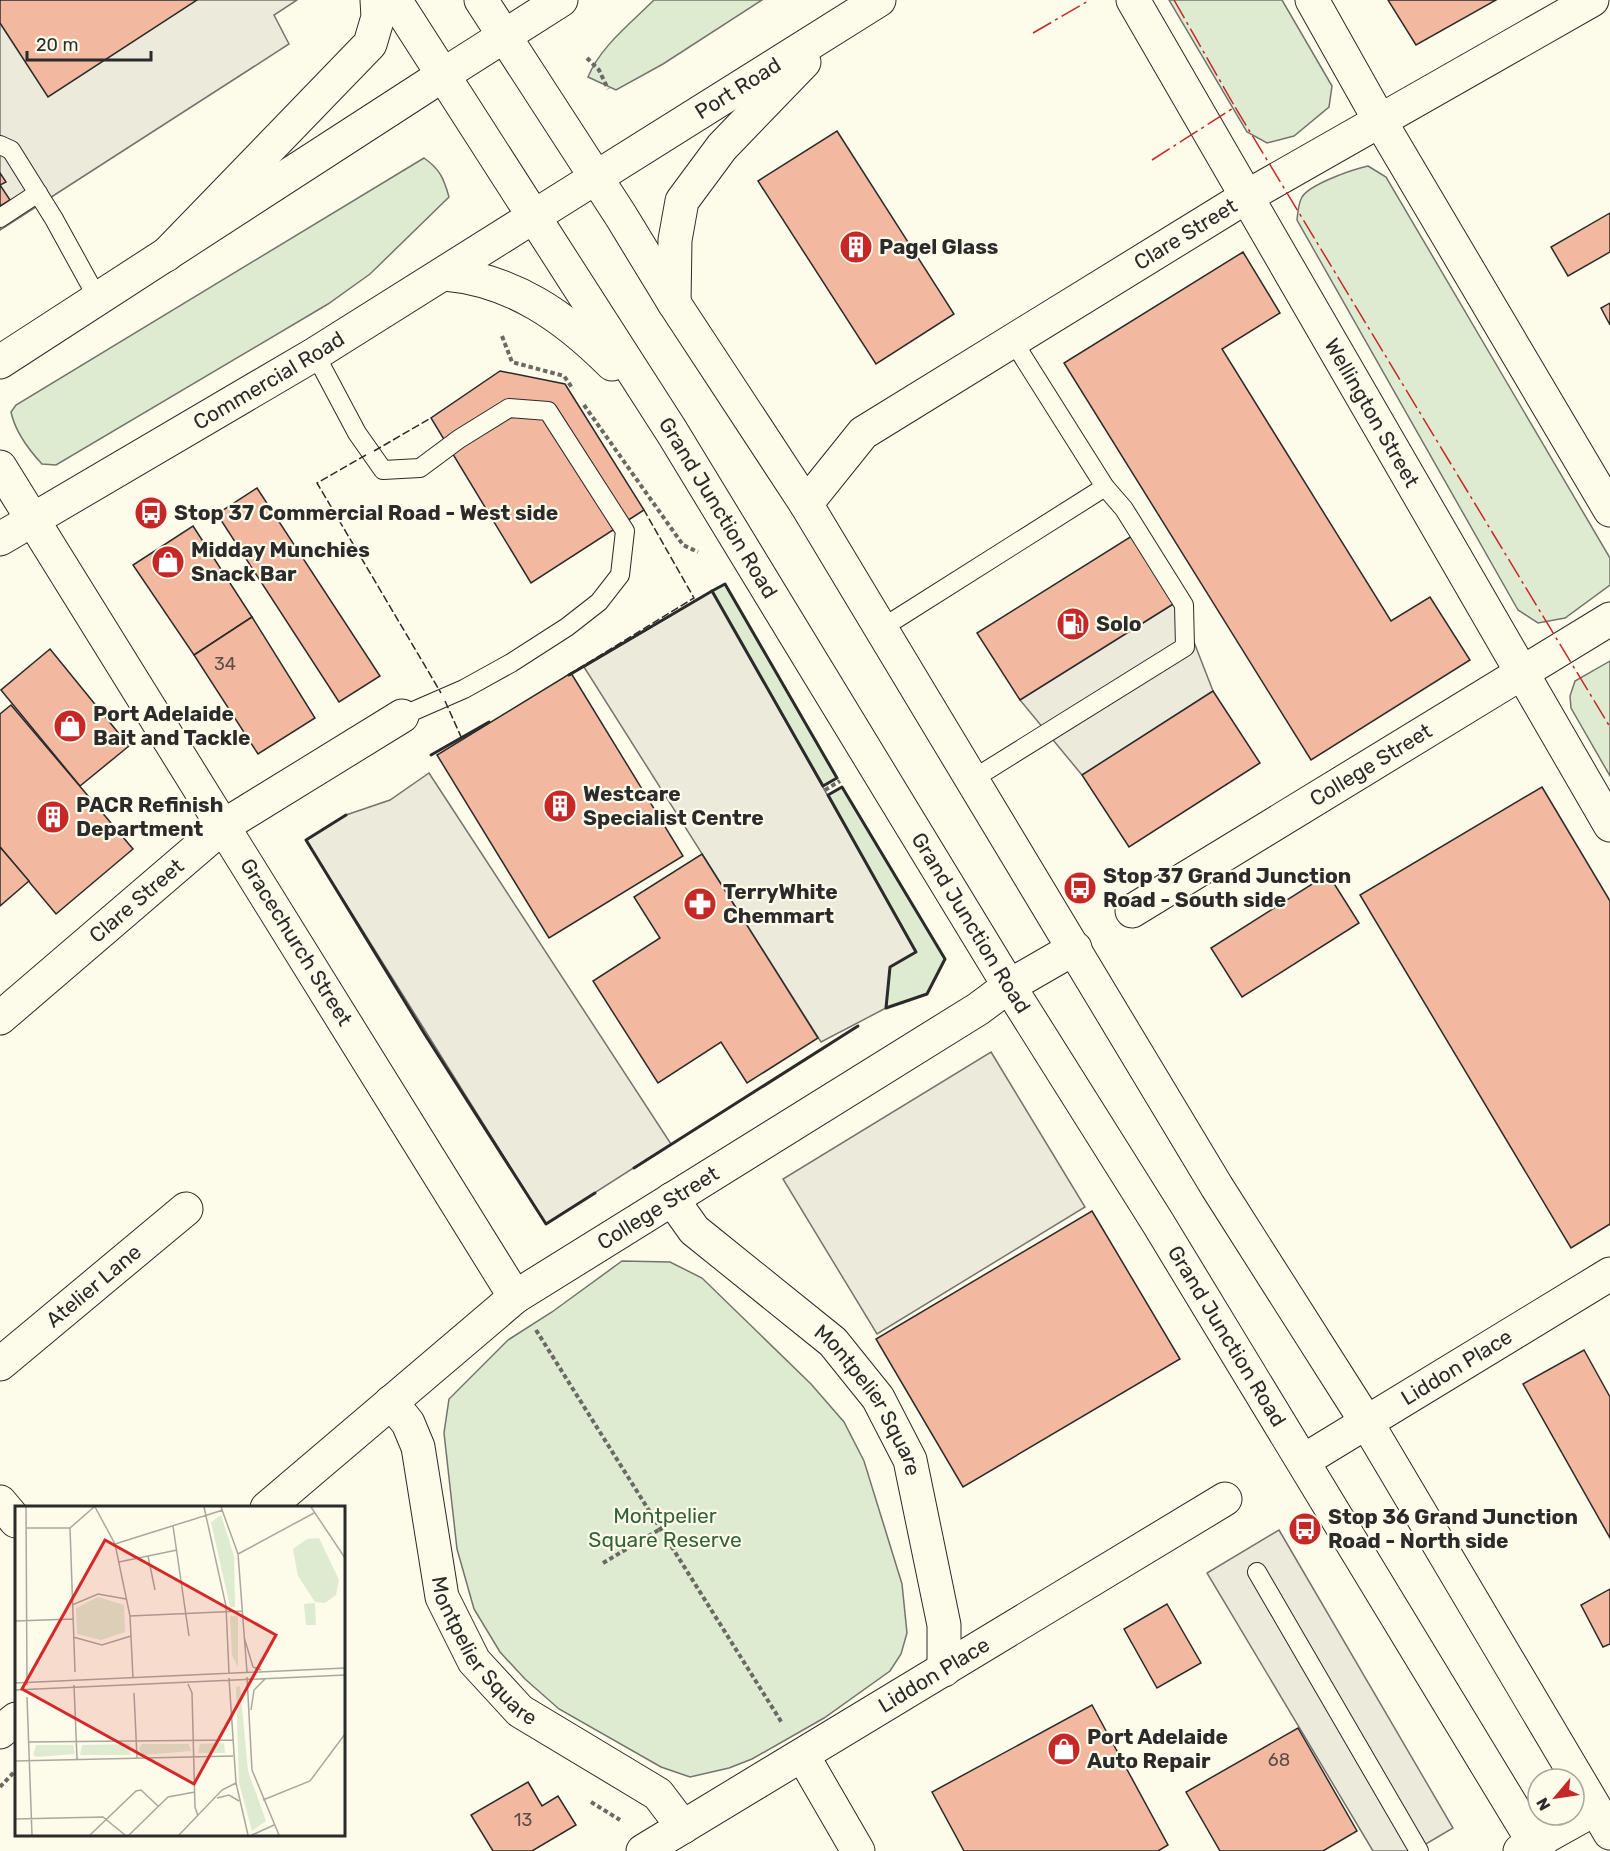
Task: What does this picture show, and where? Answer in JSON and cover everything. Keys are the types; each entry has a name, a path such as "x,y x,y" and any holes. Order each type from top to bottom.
{"main road":[{"path":"166,255 370,44 378,17 377,0"},
{"name":"Grand Junction Road","path":"395,0 672,432 1009,986 1158,1223 1303,1461 1531,1848"},
{"path":"481,0 674,303 807,504 1218,1187 1367,1424 1603,1821 1531,1848"},
{"path":"0,362 561,0"},
{"name":"Port Road","path":"533,217 879,0"},
{"name":"Wellington Street","path":"1133,0 1523,670 1610,825"},
{"path":"1312,0 1380,121 1610,510"},
{"name":"Clare Street","path":"807,504 863,433 1246,197 1592,0"},
{"path":"674,303 675,240 682,201 722,147 840,24"},
{"name":"Commercial Road","path":"0,538 315,354 533,217"},
{"path":"445,274 468,276 517,292 579,331 627,380 672,432"},
{"name":"Gracechurch Street","path":"0,467 30,519 225,825 515,1297"},
{"name":"College Street","path":"1132,911 1523,670 1610,619"},
{"name":"Clare Street","path":"0,1018 225,825 402,716"},
{"name":"College Street","path":"269,1506 515,1297 978,1009 1009,986 1075,948"},
{"name":"Montpelier Square","path":"672,1199 694,1230 833,1342 878,1398 910,1460 944,1625 944,1670"},
{"name":"Atelier Lane","path":"0,1364 186,1209"},
{"name":"Liddon Place","path":"1303,1461 1610,1274"},
{"name":"Montpelier Square","path":"391,1402 408,1423 417,1447 442,1597 474,1661 520,1711 658,1794 683,1827"},
{"name":"Liddon Place","path":"643,1851 1225,1499"},
{"path":"0,1502 15,1520"},
{"path":"0,1732 15,1720"},
{"path":"802,1756 858,1851"}],"lane":[{"path":"5,147 38,194 98,299"},
{"path":"0,218 38,194"},
{"path":"972,780 1185,647 1184,605 1124,509 1105,488 1013,341"},
{"path":"315,354 357,433 383,470 420,468 459,439 509,408 548,411 625,531 620,575 599,602 567,627 511,663 464,689 402,716"},
{"path":"882,628 1105,488"},
{"path":"1257,1572 1419,1851"}],"path":[{"path":"587,58 599,70 608,88"},
{"path":"502,336 512,362 564,376 577,395"},
{"path":"584,404 683,545 702,554"},
{"path":"825,790 845,778"},
{"path":"515,1297 662,1528 802,1756"},
{"path":"603,1563 662,1528"},
{"path":"0,1787 15,1771"}],"green space":[{"path":"654,0 762,0 663,64 616,90 588,77 608,46"},
{"path":"1169,0 1282,0 1332,86 1329,107 1294,136 1267,143 1247,132"},
{"path":"424,158 441,175 449,197 370,274 328,304 56,465 42,464 28,446 13,419 11,412 16,405"},
{"path":"1368,166 1386,177 1610,558 1610,585 1565,618 1538,623 1518,610 1297,220 1300,202 1307,192 1333,178"},
{"path":"725,584 837,778 823,786 712,591"},
{"path":"1610,661 1610,776 1571,708 1570,696 1575,681"},
{"path":"842,787 945,959 927,994 886,1008 890,967 916,952 828,795"},
{"name":"Montpelier Square Reserve","path":"622,1261 670,1262 702,1278 811,1384 844,1422 864,1461 902,1584 907,1633 901,1654 890,1671 824,1718 752,1759 729,1768 690,1777 661,1767 559,1709 525,1679 500,1652 474,1609 457,1549 444,1433 449,1399 508,1340 552,1312"}],"shaded area":[{"path":"197,0 297,0 274,15 289,44 0,230 0,23"},
{"path":"712,591 916,952 890,967 886,1008 821,1042 584,667"},
{"path":"1178,601 1213,691 1082,775 1020,700"},
{"path":"429,773 671,1144 546,1224 306,840 346,815 390,800"},
{"path":"991,1052 1085,1207 877,1334 783,1179"},
{"path":"1279,1530 1453,1828 1414,1851 1373,1851 1207,1573"}],"building":[{"path":"0,0 197,0 48,97 0,23"},
{"path":"1388,0 1496,0 1416,45"},
{"name":"Pagel Glass","path":"837,131 954,314 876,364 758,181"},
{"path":"0,173 6,182 0,185"},
{"path":"0,185 10,200 0,206"},
{"path":"1610,213 1610,252 1568,276 1551,247"},
{"path":"1243,252 1280,313 1222,349 1391,621 1430,597 1470,660 1311,760 1064,363"},
{"path":"1610,303 1610,325 1601,308"},
{"path":"500,371 565,384 644,510 531,583 431,418"},
{"path":"257,488 380,676 339,702 217,514"},
{"path":"193,526 252,617 194,655 133,565"},
{"path":"1135,534 1178,601 1020,700 977,633"},
{"path":"252,617 315,718 258,754 194,655"},
{"name":"Port Adelaide Bait and Tackle","path":"50,649 129,746 80,786 1,690"},
{"name":"Westcare Specialist Centre","path":"571,673 683,856 549,938 437,755"},
{"path":"1213,691 1260,763 1129,847 1082,775"},
{"name":"PACR Refinish Department","path":"11,705 133,849 56,914 0,847 0,714"},
{"path":"1542,787 1610,901 1610,1224 1571,1248 1360,895"},
{"path":"0,847 29,881 0,906"},
{"path":"702,854 818,1038 747,1083 721,1042 658,1083 593,981 660,938 634,897"},
{"path":"1328,874 1359,923 1242,997 1211,948"},
{"path":"1092,1211 1180,1359 963,1487 876,1339"},
{"path":"1584,1350 1610,1397 1610,1538 1523,1384"},
{"path":"1610,1589 1610,1644 1603,1647 1581,1605"},
{"path":"1167,1604 1201,1663 1157,1688 1124,1629"},
{"name":"Port Adelaide Auto Repair","path":"1092,1705 1168,1845 1158,1851 964,1851 932,1792"},
{"path":"1298,1728 1357,1831 1323,1851 1220,1851 1186,1792"},
{"path":"528,1782 542,1806 558,1796 576,1825 532,1851 493,1851 471,1815"}],"fence":[{"path":"374,451 431,418"},
{"path":"366,455 317,483 441,693"},
{"path":"568,675 694,598 644,510"},
{"path":"445,701 462,739 465,737"}],"wall":[{"path":"725,584 837,778 823,786 712,591 725,584"},
{"path":"569,675 712,591"},
{"path":"431,755 489,722"},
{"path":"842,787 945,959 927,994 886,1008 890,967 916,952 828,795 842,787"},
{"path":"346,815 306,840 424,1033 546,1224 595,1193"},
{"path":"634,1168 858,1026"}],"power":[{"path":"1033,33 1090,0"},
{"path":"1174,0 1235,107"},
{"path":"1152,160 1235,107 1610,727"}],"place":[{"name":"Pagel Glass","path":"856,247"},
{"name":"Stop 37 Commercial Road - West side","path":"151,513"},
{"name":"Midday Munchies Snack Bar","path":"168,562"},
{"name":"Solo","path":"1073,624"},
{"name":"Port Adelaide Bait and Tackle","path":"70,726"},
{"name":"Westcare Specialist Centre","path":"560,806"},
{"name":"PACR Refinish Department","path":"53,817"},
{"name":"Stop 37 Grand Junction Road - South side","path":"1080,888"},
{"name":"TerryWhite Chemmart","path":"700,904"},
{"name":"Stop 36 Grand Junction Road - North side","path":"1305,1529"},
{"name":"Port Adelaide Auto Repair","path":"1064,1749"}]}
